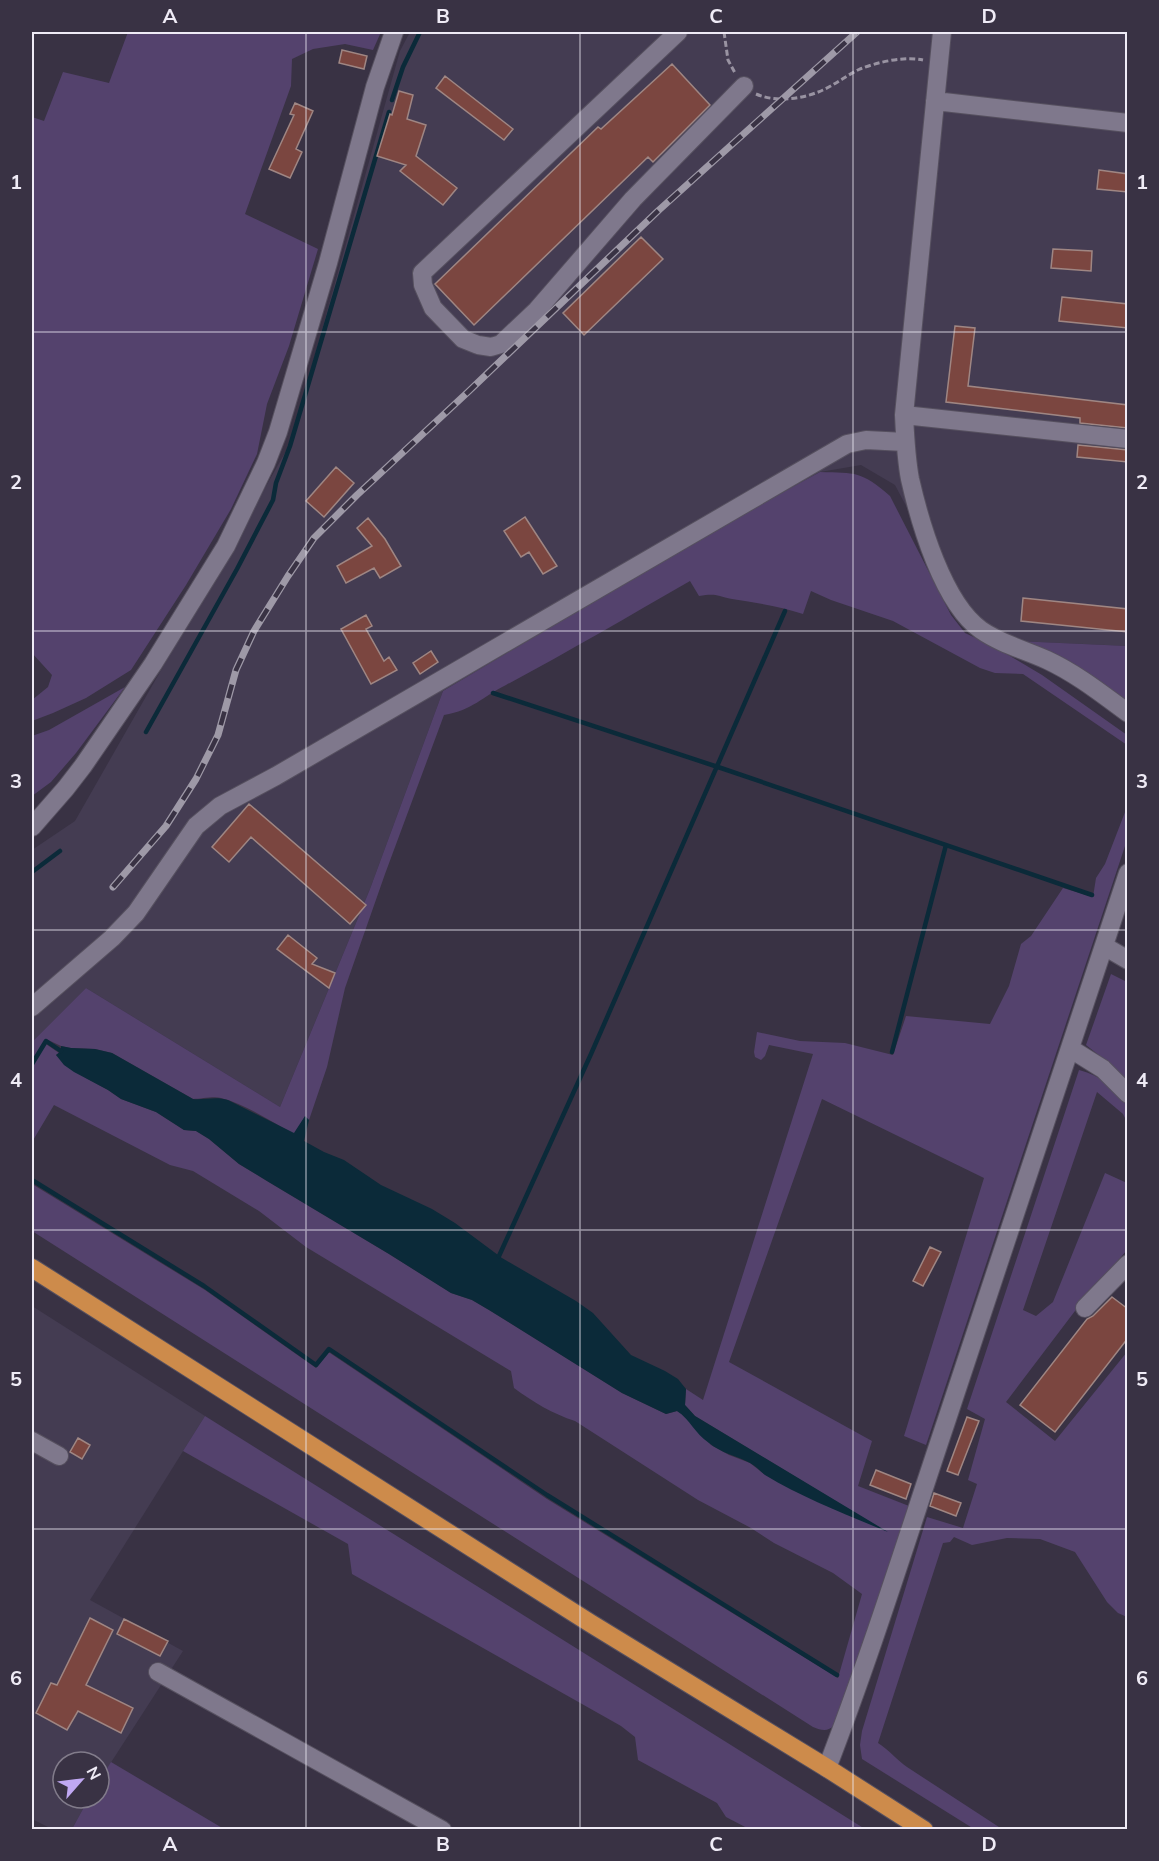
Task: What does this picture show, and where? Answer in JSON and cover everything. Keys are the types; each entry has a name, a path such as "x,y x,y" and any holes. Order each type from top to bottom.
{"highway":[{"path":"32,1268 590,1623 924,1830"}],"street":[{"path":"32,827 83,766 153,664 226,546 266,463 278,432 328,263 375,87 394,32"},
{"path":"678,32 422,273 423,285 433,308 463,339 491,347 501,344 537,310 633,199 744,86"},
{"path":"942,32 904,415 910,478 939,571 962,610 979,628 1000,642 1049,661 1076,675 1128,713"},
{"path":"935,101 1128,123"},
{"path":"904,415 1128,439"},
{"path":"32,1007 112,938 136,913 196,826 220,806 276,776 830,453 847,444 866,440 905,442"},
{"path":"827,1768 853,1698 1128,873"},
{"path":"1104,946 1128,960"},
{"path":"1071,1049 1103,1069 1128,1094"},
{"path":"1085,1308 1128,1264"},
{"path":"32,1441 59,1456"},
{"path":"158,1672 442,1830"}],"path":[{"path":"724,32 728,60 744,86 765,98 800,98 823,90 858,70 872,65 915,58 938,63"}],"shaded area":[{"path":"128,32 381,32 373,50 345,44 313,49 292,59 291,86 245,214 318,249 289,346 267,404 257,454 231,509 186,585 131,670 86,698 32,721 32,700 48,687 52,675 32,653 32,117 44,121 63,72 109,83"},
{"path":"410,32 1127,32 1127,646 994,640 979,634 895,485 861,465 820,472 443,691 370,889 280,1107 86,988 32,1042 32,850 75,821 290,444 400,51"},
{"path":"820,472 858,475 872,482 890,496 951,615 965,633 995,647 1042,675 1127,735 1127,745 1023,674 995,673 980,668 893,621 811,591 803,614 716,595 699,596 690,581 470,706 444,715 345,988 327,1067 309,1120 305,1117 294,1134 239,1104 218,1097 193,1099 112,1053 61,1046 46,1039 32,1061 32,1042 86,988 280,1107 370,889 443,691 732,520"},
{"path":"994,640 1127,646 1127,706"},
{"path":"125,687 76,753 51,782 32,796 32,736 49,730"},
{"path":"1127,807 1127,840 926,1445 904,1436 984,1178 822,1099 729,1362 872,1441 858,1486 909,1506 841,1713 833,1726 827,1730 813,1727 32,1231 32,1184 205,1290 316,1368 330,1353 547,1499 838,1678 862,1594 833,1573 698,1500 575,1421 528,1398 514,1388 511,1371 306,1247 259,1211 193,1171 170,1165 54,1105 32,1142 32,1067 46,1044 59,1053 56,1055 86,1078 121,1099 156,1112 184,1130 196,1131 239,1164 451,1293 472,1300 489,1310 622,1393 666,1414 677,1411 686,1416 711,1445 750,1463 764,1474 788,1487 882,1529 695,1416 685,1405 686,1389 703,1400 813,1054 769,1045 761,1060 755,1057 754,1052 757,1032 800,1041 845,1043 893,1055 906,1016 990,1024 1009,986 1021,944 1031,936 1063,888 1093,897 1096,878 1105,864"},
{"path":"1111,974 1127,982 1127,1083 1110,1064 1086,1045"},
{"path":"1079,1070 1100,1079 1128,1105 1127,1122 1123,1114 1097,1092 1023,1310 1036,1316 1053,1302 1105,1173 1127,1183 1127,1250 1078,1307 1006,1402 1055,1441 1127,1352 1127,1617 1118,1613 1107,1602 1075,1552 1040,1539 1007,1538 972,1545 954,1537 950,1542 943,1543 878,1743 907,1767 1002,1829 974,1829 862,1759 860,1745 862,1731 927,1517 963,1528 977,1484 968,1480 985,1419 967,1409"},
{"path":"32,1306 205,1416 90,1600 183,1651 111,1762 111,1750 51,1750 51,1810 82,1810 72,1829 52,1829 32,1819"},
{"path":"205,1416 865,1829 749,1829 726,1817 717,1803 638,1760 635,1737 621,1726 352,1574 348,1544 183,1451"},
{"path":"111,1762 224,1829 72,1829 82,1810 111,1810"}],"water":[{"path":"61,1046 112,1053 193,1099 228,1100 294,1133 305,1116 309,1120 304,1141 344,1160 381,1185 432,1209 502,1258 576,1301 593,1313 631,1355 678,1379 686,1389 685,1405 695,1416 888,1532 825,1506 765,1475 750,1463 719,1449 704,1439 677,1411 666,1414 622,1393 489,1310 472,1300 451,1293 239,1164 196,1131 184,1130 156,1112 121,1099 74,1072 56,1055 61,1051"}],"building":[{"path":"342,50 367,56 364,69 339,63"},
{"path":"672,64 710,105 653,162 648,157 474,325 435,284 598,127 601,129"},
{"path":"445,76 513,129 504,140 436,88"},
{"path":"399,91 413,95 407,119 426,125 416,156 457,188 443,205 400,171 406,165 377,156"},
{"path":"295,103 313,111 296,149 302,152 290,178 269,169 294,115 290,114"},
{"path":"1099,170 1128,174 1128,192 1097,189"},
{"path":"641,237 663,259 584,335 563,313"},
{"path":"1053,249 1092,251 1091,271 1051,268"},
{"path":"1062,297 1128,304 1128,328 1059,321"},
{"path":"955,326 975,328 968,386 1128,405 1128,428 1080,423 1080,418 946,402"},
{"path":"1078,445 1128,450 1128,462 1077,457"},
{"path":"336,467 354,483 324,517 306,501"},
{"path":"525,517 557,566 543,574 529,552 521,557 504,531"},
{"path":"368,518 385,539 401,566 380,578 374,568 346,583 337,566 372,546 357,528"},
{"path":"1023,598 1128,609 1128,632 1021,621"},
{"path":"366,615 372,626 366,629 384,661 389,657 397,670 371,684 341,629"},
{"path":"431,651 438,662 420,674 413,663"},
{"path":"249,804 366,905 350,924 251,837 229,862 212,847"},
{"path":"288,935 317,958 312,964 335,973 329,988 277,949"},
{"path":"930,1247 941,1252 923,1286 913,1281"},
{"path":"1112,1297 1128,1309 1128,1338 1055,1432 1020,1405 1087,1319"},
{"path":"967,1417 979,1421 958,1475 947,1471"},
{"path":"78,1438 90,1445 82,1459 70,1452"},
{"path":"876,1470 911,1484 906,1499 870,1485"},
{"path":"934,1493 961,1503 956,1516 930,1506"},
{"path":"90,1618 113,1630 86,1685 133,1708 121,1733 78,1711 67,1730 36,1713 51,1683 57,1685"},
{"path":"124,1619 168,1641 160,1656 117,1634"}],"waterway":[{"path":"392,100 403,67 420,32"},
{"path":"146,732 273,500 276,483 290,446 389,112"},
{"path":"499,1256 591,1054 785,611"},
{"path":"493,693 1092,895"},
{"path":"892,1052 946,845"},
{"path":"32,872 60,851"},
{"path":"32,1064 46,1041 61,1051"},
{"path":"32,1180 204,1286 316,1365 329,1349 547,1495 837,1675"}],"railway":[{"path":"113,887 166,826 196,779 218,735 236,670 254,631 314,538 659,210 857,32"}]}
